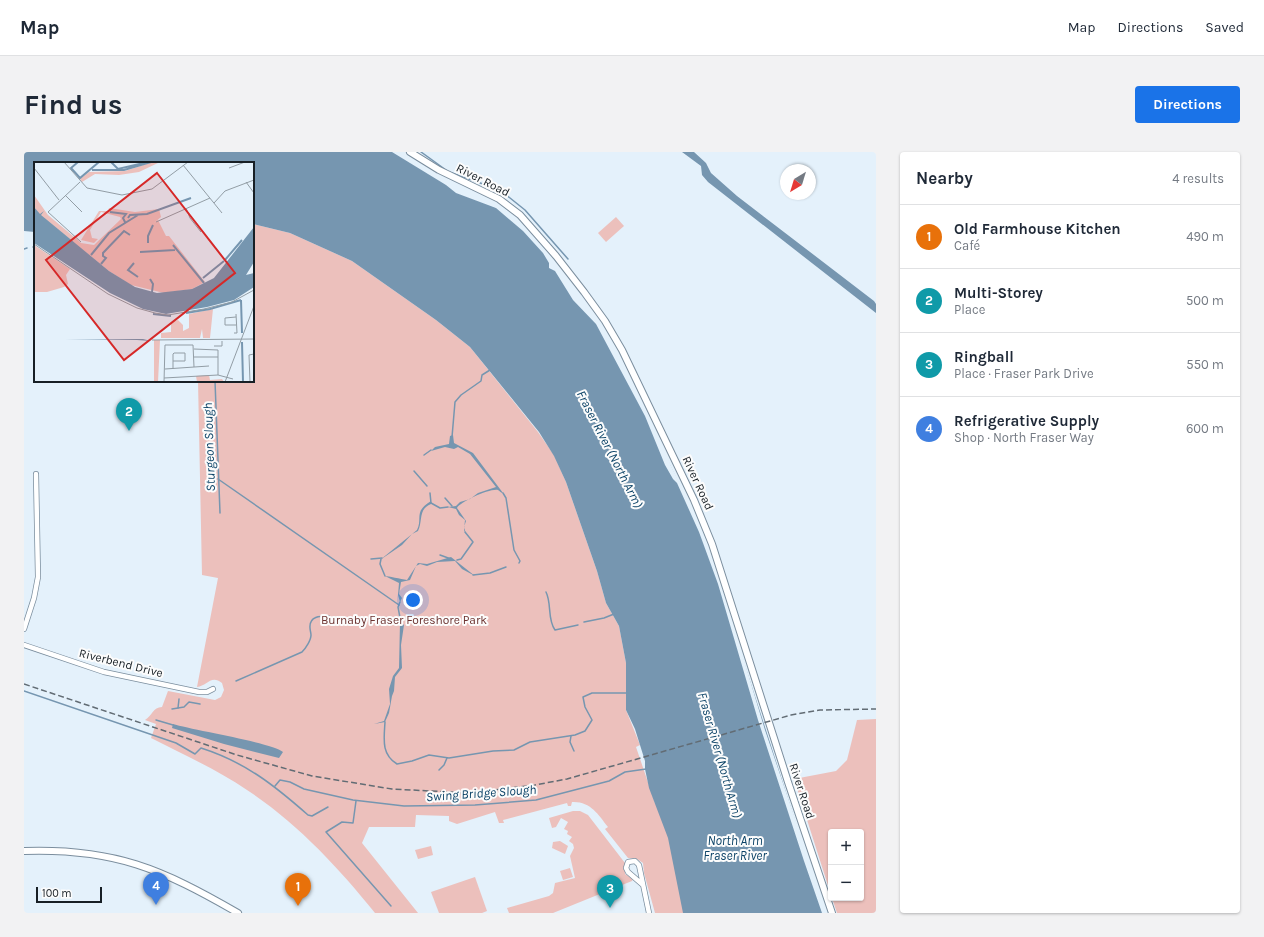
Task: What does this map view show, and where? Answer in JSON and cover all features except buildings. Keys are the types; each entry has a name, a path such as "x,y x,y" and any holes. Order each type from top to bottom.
{"street":[{"name":"River Road","path":"410,152 439,170 499,198 520,215 556,256 584,292 605,321 622,350 694,500 712,544 788,782 832,913"},
{"path":"24,628 34,598 38,577 36,474"},
{"name":"Riverbend Drive","path":"24,645 104,672 199,692 207,692 213,689"},
{"path":"24,851 76,851 122,859 174,878 238,913"},
{"path":"643,884 627,870 626,866 628,862 634,861 638,863 643,884 649,913"}],"green space":[{"path":"616,217 624,226 606,242 598,233"},
{"name":"Burnaby Fraser Foreshore Park","path":"254,224 290,233 352,261 436,320 470,347 538,432 554,455 566,482 597,571 606,603 619,626 626,663 626,710 640,745 636,747 655,803 663,809 693,913 655,913 644,873 643,863 637,859 628,858 605,829 608,827 601,817 593,809 578,802 572,802 571,806 568,806 567,803 503,820 504,823 499,823 495,812 457,824 449,821 449,816 416,815 415,827 369,827 362,843 418,913 375,913 316,847 283,817 247,790 224,776 200,762 151,738 156,724 145,720 157,708 162,707 168,691 215,700 221,697 224,690 222,683 215,680 197,687 218,578 202,575 198,382 254,382"},
{"path":"876,719 876,913 837,913 833,901 864,901 864,829 828,829 828,886 794,779 836,771 847,760 857,720"},
{"path":"573,811 580,811 588,815 625,863 625,874 633,879 632,881 553,913 509,913 507,908 549,896 553,893 555,883 575,878 570,856 574,848 573,844 569,841 572,837 567,834 568,831 564,829 568,822 561,818 556,827 552,828 549,818"},
{"path":"560,841 568,846 565,854 552,848 553,842"},
{"path":"431,846 433,855 418,859 415,850"},
{"path":"570,868 573,877 563,880 560,871"},
{"path":"475,877 487,911 482,913 439,913 431,892"}],"water":[{"name":"North Arm Fraser River","path":"24,152 394,152 471,197 504,211 532,237 555,266 575,299 597,322 618,356 696,519 715,572 825,913 683,913 668,838 649,788 645,761 635,729 626,710 626,663 619,626 606,603 597,571 566,482 554,456 539,432 470,347 436,320 352,261 290,233 254,224 254,162 34,162 34,232 24,231"},
{"path":"682,152 694,152 706,163 711,173 737,196 874,301 876,304 876,313 708,182 702,175 701,166"},
{"path":"453,435 454,443 473,453 503,493 498,490 494,490 471,498 478,493 496,487 470,454 458,447 454,449 445,447 431,451 435,447 449,444 450,436"},
{"path":"469,499 457,508 466,521 464,526 465,520 459,515 456,509 448,507 456,506 460,502"},
{"path":"431,501 431,504 422,512 418,531 412,534 419,526 420,512 422,508"},
{"path":"412,534 402,545 380,560"},
{"path":"451,557 475,576 462,569 455,561 437,562 427,566 420,564 416,566 418,563 427,564"},
{"path":"416,566 410,580 401,582 399,594 402,598 400,602 398,595 399,583 385,576 407,580"},
{"path":"400,622 404,625 401,645 402,668 395,677 394,691 389,713 385,722 374,724 384,721 390,704 389,689 393,676 399,668"},
{"path":"173,724 265,745 283,752 279,758 224,744 172,728"}],"pier":[{"path":"392,152 398,152 472,195 505,209 533,236 556,265 577,298 598,321 619,355 697,518 719,577 765,730 827,913 822,913 804,861 758,720 718,584 699,532 677,483 665,465 645,416 596,324 573,300 555,271 549,268 549,263 543,253 523,231 496,208 456,193 446,185"}],"waterway":[{"path":"421,152 446,170"},
{"path":"449,172 500,190 525,210 568,259"},
{"path":"452,437 455,402 461,395 481,381 482,375 490,370"},
{"name":"Sturgeon Slough","path":"215,382 220,513"},
{"path":"424,455 431,450"},
{"path":"414,471 427,486"},
{"path":"218,479 399,605"},
{"path":"430,493 431,503"},
{"path":"503,493 506,498 514,550 520,561 519,563"},
{"path":"445,498 452,506"},
{"path":"431,503 440,508 448,507"},
{"path":"457,560 461,559 473,542 465,532"},
{"path":"440,555 451,559"},
{"path":"371,559 382,558"},
{"path":"381,559 380,564 385,576"},
{"path":"473,575 490,573 506,567"},
{"path":"546,592 549,601 551,621 555,630 578,625"},
{"path":"400,602 398,607 401,623"},
{"path":"584,622 604,618 614,614"},
{"path":"236,681 302,652 310,639 311,621 319,617 329,616"},
{"path":"24,691 176,743 195,754 201,748 232,760 271,784 308,815 312,816 328,807"},
{"path":"385,722 384,740 386,751 388,756 397,764 429,755 449,758 493,751 514,750 530,742 575,735 585,731 592,720 585,707 583,697 592,693 628,693"},
{"path":"178,708 179,699"},
{"path":"172,709 184,707 189,702 200,704"},
{"path":"156,720 173,725"},
{"path":"571,736 570,742 574,751"},
{"path":"439,770 444,765 447,758"},
{"name":"Swing Bridge Slough","path":"275,786 280,780 290,782 304,789 353,800 404,806 475,805 536,800 609,781 625,772 646,769"},
{"path":"356,801 353,823 342,822 326,832 391,906"}],"railway":[{"path":"24,684 237,755 312,776 392,789 469,793 535,785 567,779 791,715 820,710 876,709"}],"place":[{"name":"Multi-Storey","path":"129,431"},
{"name":"Refrigerative Supply","path":"156,905"},
{"name":"Old Farmhouse Kitchen","path":"298,906"},
{"name":"Ringball","path":"610,908"}],"water label":[{"name":"Fraser River (North Arm)","path":"610,449"},
{"name":"Fraser River (North Arm)","path":"720,755"}]}
